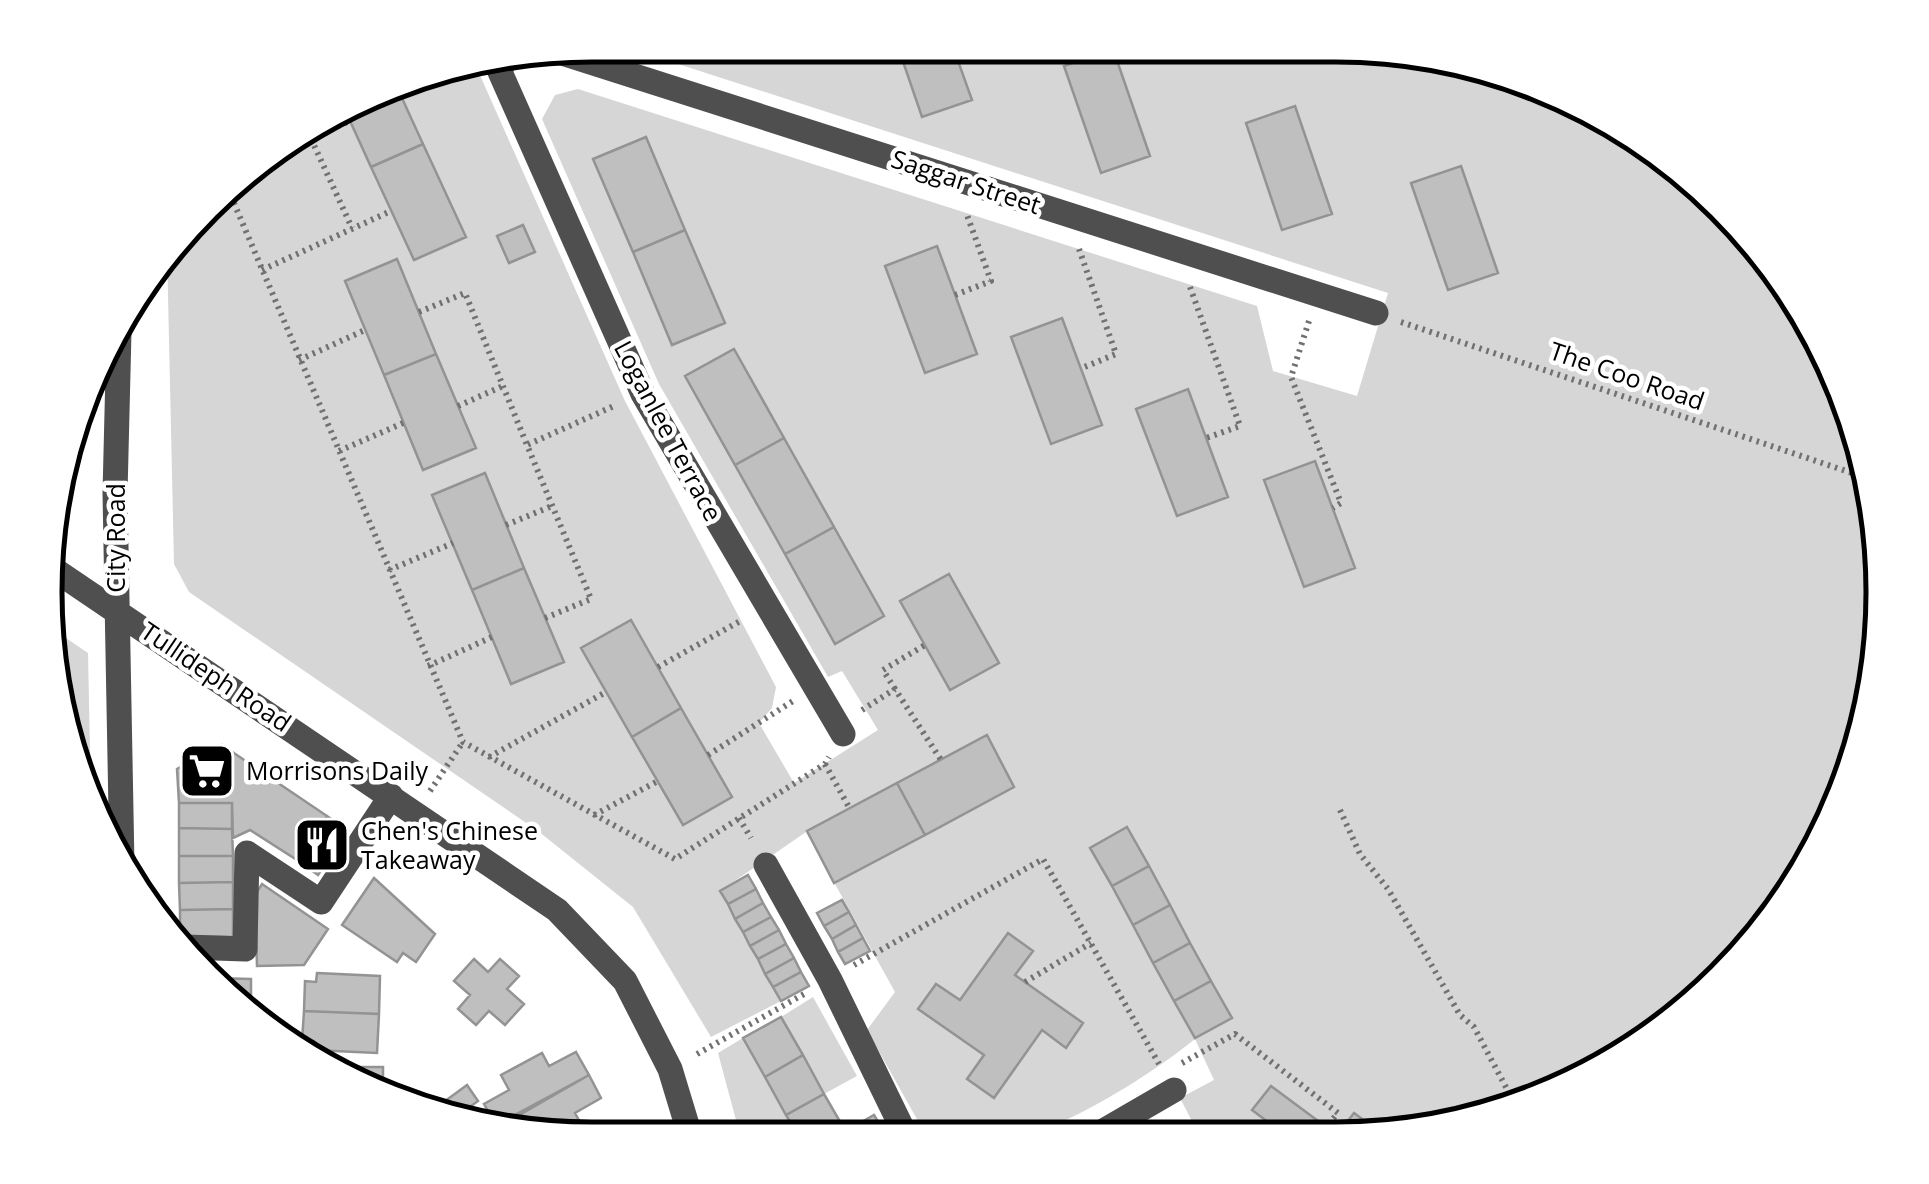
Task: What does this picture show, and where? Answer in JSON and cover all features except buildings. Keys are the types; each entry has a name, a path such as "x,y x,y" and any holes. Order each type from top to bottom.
{"street":[{"name":"Saggar Street","path":"617,62 975,185 1376,313"},
{"name":"Loganlee Terrace","path":"500,71 643,394 765,607 841,730"},
{"name":"City Road","path":"119,355 116,609 121,834"},
{"name":"Tullideph Road","path":"63,575 556,910 626,981 670,1069 686,1122"},
{"path":"201,948 245,949 247,853 321,902 391,796"},
{"path":"766,865 830,980 899,1122"},
{"path":"1113,1122 1169,1081"}],"path":[{"path":"312,143 352,228"},
{"path":"955,295 991,281 966,213 975,185"},
{"path":"234,203 463,742 675,859 825,764 841,730 895,689"},
{"path":"262,270 391,211"},
{"path":"1082,368 1116,354 1079,249 1089,221"},
{"path":"1198,256 1188,284 1240,426 1206,438"},
{"path":"419,312 465,294 591,598 545,618"},
{"path":"1318,294 1291,377 1341,503 1333,508"},
{"name":"The Coo Road","path":"1376,313 1852,472"},
{"path":"299,360 365,330"},
{"path":"458,406 503,386"},
{"path":"527,445 643,394"},
{"path":"339,451 404,423"},
{"path":"506,526 552,506"},
{"path":"389,570 452,544"},
{"path":"658,668 765,607"},
{"path":"428,666 492,637"},
{"path":"925,645 884,670 940,760"},
{"path":"708,756 814,687"},
{"path":"489,757 606,692"},
{"path":"415,812 463,742"},
{"path":"825,764 850,809"},
{"path":"594,815 658,781"},
{"path":"1340,810 1360,854 1388,888 1460,1015 1474,1027 1509,1092"},
{"path":"670,1069 1043,858 1169,1081 1235,1034 1338,1113 1330,1122"},
{"path":"1025,982 1091,943"}],"shaded area":[{"path":"672,62 1337,62 1440,73 1540,103 1602,133 1686,194 1757,270 1796,327 1826,389 1848,455 1862,523 1866,592 1862,661 1848,729 1826,795 1796,857 1757,914 1686,990 1631,1032 1571,1067 1507,1093 1440,1111 1337,1122 1192,1122 1180,1098 1214,1080 1195,1039 1158,1067 1061,1122 919,1122 867,1030 895,992 806,832 720,891 781,1001 711,1037 633,907 538,831 189,592 174,564 168,276 243,194 327,133 389,103 480,75 625,401 776,687 772,708 759,723 794,783 878,730 842,671 828,677 659,384 542,119 555,95 578,89 1257,306 1273,371 1357,396 1388,293","holes":["1127,828 1232,1018 1195,1038 1091,848"]},
{"path":"65,637 88,653 90,759 73,695"},
{"path":"813,997 857,1076 824,1094 781,1017"},
{"path":"743,1038 791,1122 737,1122 718,1053"}],"place":[{"name":"Morrisons Daily","path":"207,771"},
{"name":"Chen's Chinese Takeaway","path":"322,845"}]}
